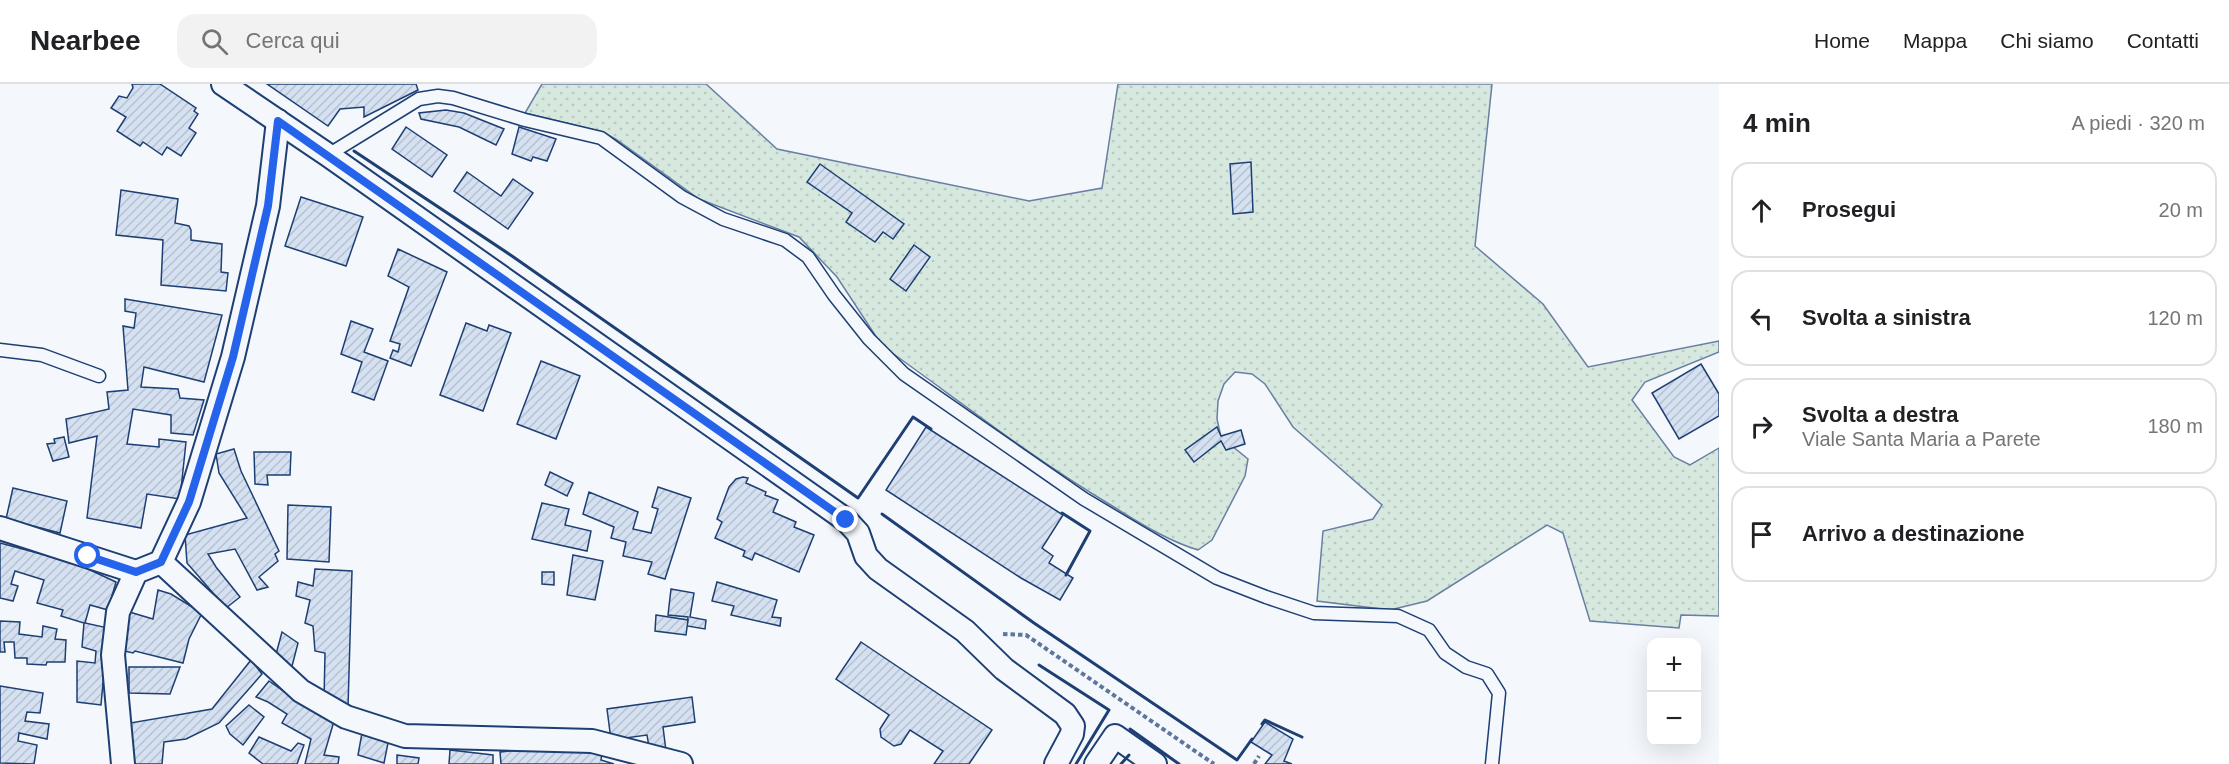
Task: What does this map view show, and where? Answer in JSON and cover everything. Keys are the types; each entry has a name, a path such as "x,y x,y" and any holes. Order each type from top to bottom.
{"street":[{"path":"222,84 328,155 846,520 858,533 866,556 878,569 965,631 1004,669 1065,714 1072,726 1072,734 1056,764"},
{"path":"0,528 136,572 161,562 189,502 233,357 268,206 278,121"},
{"path":"161,562 301,691 346,717 405,736 592,741 681,764"},
{"path":"123,764 113,655 118,612 136,572"},
{"path":"1096,764 1115,736 1155,764"}],"lane":[{"path":"328,155 419,99 438,96 453,98 525,120 601,138 682,197 723,219 785,240 808,257 834,296 869,339 904,374 1104,511 1217,578 1266,597 1314,613 1398,616 1429,630 1445,653 1466,667 1486,674 1499,693 1492,764"},
{"path":"0,350 42,355 99,376"}],"path":[{"path":"1026,635 1214,764"},
{"path":"1254,764 1260,756"}],"shaded area":[{"path":"542,84 706,84 777,149 1029,201 1102,188 1118,84 1492,84 1475,246 1543,304 1588,367 1719,341 1719,352 1645,382 1632,400 1674,457 1690,465 1719,448 1719,616 1681,615 1679,628 1590,621 1563,533 1547,525 1427,601 1390,610 1317,601 1323,531 1373,519 1382,505 1293,427 1265,384 1252,374 1235,372 1224,384 1218,401 1217,419 1221,437 1248,459 1245,476 1212,540 1198,550 1174,541 1052,468 888,350 877,338 837,277 799,237 699,199 603,132 525,113"}],"building":[{"path":"132,84 160,84 196,108 194,111 198,114 189,128 196,133 181,156 167,147 162,155 143,142 140,146 117,131 126,117 111,108 119,96 127,98 133,88"},
{"path":"267,84 416,84 418,90 364,117 364,107 340,109 328,126"},
{"path":"446,110 464,113 504,129 496,145 459,127 421,119 419,113"},
{"path":"406,127 447,155 432,177 392,149"},
{"path":"519,127 556,139 547,161 533,157 531,161 512,154"},
{"path":"1251,162 1253,212 1233,214 1230,164"},
{"path":"820,164 904,224 893,239 883,232 875,242 846,222 852,213 807,182"},
{"path":"467,172 501,196 513,179 533,193 508,229 454,191"},
{"path":"121,190 178,199 175,223 189,226 191,240 222,244 221,272 228,273 226,291 161,285 163,240 116,235"},
{"path":"301,197 363,217 346,266 285,246"},
{"path":"914,245 930,257 906,291 890,279"},
{"path":"398,249 447,272 411,366 390,358 393,350 398,352 400,344 390,341 409,287 388,276"},
{"path":"125,299 222,315 204,382 144,367 141,387 178,389 180,398 204,400 193,435 171,433 171,415 133,409 127,444 159,447 159,439 186,442 180,499 147,494 141,528 87,518 97,436 69,443 66,419 109,409 107,392 128,390 123,326 134,328 136,313 125,311"},
{"path":"351,321 373,329 364,352 388,361 374,400 352,392 362,362 341,354"},
{"path":"466,323 487,331 489,325 511,333 483,411 440,395"},
{"path":"541,361 580,376 556,439 517,424"},
{"path":"1701,364 1719,394 1719,416 1679,439 1652,393"},
{"path":"926,427 1063,515 1042,548 1053,556 1049,563 1073,578 1060,600 1021,578 886,490"},
{"path":"1217,427 1221,436 1241,430 1245,444 1226,450 1221,441 1194,462 1185,450"},
{"path":"64,437 69,457 53,461 47,444 55,443 54,439"},
{"path":"234,449 241,471 279,551 275,554 278,561 259,577 268,587 257,590 235,549 208,554 240,597 226,608 187,563 185,535 247,518 219,473 216,454"},
{"path":"254,452 291,452 290,475 267,475 268,485 255,484"},
{"path":"550,472 573,483 567,496 545,485"},
{"path":"748,478 746,483 778,500 773,512 796,522 794,527 814,535 799,572 755,553 752,560 743,556 745,551 715,538 722,522 717,519 729,487 736,479"},
{"path":"658,487 691,498 665,579 648,574 652,562 623,556 626,542 611,538 614,527 583,514 589,492 638,512 633,529 651,533 658,509 652,507"},
{"path":"13,488 67,501 60,533 6,519"},
{"path":"542,503 569,509 565,525 591,531 587,551 532,539"},
{"path":"288,505 331,507 329,562 287,559"},
{"path":"0,543 75,563 116,582 108,610 90,605 85,623 108,628 101,705 77,702 77,661 95,663 96,651 82,647 84,623 61,616 63,610 37,603 44,580 15,571 11,584 18,586 13,601 0,598"},
{"path":"573,555 603,561 595,600 567,595"},
{"path":"315,569 352,571 348,707 324,700 325,653 315,651 313,626 305,623 310,600 296,596 298,582 313,586"},
{"path":"542,572 554,572 554,585 542,584"},
{"path":"717,582 777,600 772,617 781,618 780,626 731,615 734,606 712,601"},
{"path":"671,589 694,593 690,617 706,620 705,629 687,626 688,617 668,615"},
{"path":"158,590 171,594 202,613 189,639 183,663 135,651 133,653 120,650 126,611 153,619"},
{"path":"656,615 688,620 686,635 655,631"},
{"path":"0,621 20,622 19,634 42,637 43,626 57,629 55,639 66,640 65,662 47,662 46,665 27,664 27,658 15,658 14,642 4,642 5,652 0,652"},
{"path":"282,632 298,643 291,670 275,658"},
{"path":"861,642 992,730 969,764 934,764 943,751 910,730 901,744 894,746 881,737 880,729 889,715 836,679"},
{"path":"251,660 262,674 219,723 186,739 164,742 162,764 134,764 130,723 212,709"},
{"path":"129,667 180,667 170,694 129,693"},
{"path":"269,681 334,721 324,755 339,757 338,764 305,764 311,739 282,723 287,714 256,697"},
{"path":"0,686 43,693 40,713 27,712 25,721 49,724 47,739 19,733 18,741 37,745 34,764 0,763"},
{"path":"692,697 695,722 663,727 666,751 650,753 647,735 611,740 607,709"},
{"path":"249,705 264,717 243,745 230,734 226,726"},
{"path":"1265,722 1293,739 1284,761 1292,764 1265,764 1272,755 1251,742"},
{"path":"362,733 388,743 384,763 358,755"},
{"path":"259,737 291,751 298,743 304,745 297,764 263,764 249,753"},
{"path":"579,747 602,753 601,760 614,764 501,764 500,752"},
{"path":"450,750 493,755 493,764 449,764"},
{"path":"397,755 419,758 418,764 397,764"}],"wall":[{"path":"354,151 512,256 858,498 913,417 931,429"},
{"path":"1062,513 1090,531 1066,575"},
{"path":"882,514 1034,623 1237,760 1252,739"},
{"path":"1039,665 1109,710 1076,764"},
{"path":"1262,724 1265,720 1302,737"},
{"path":"1130,729 1179,764"},
{"path":"1121,764 1129,755"}],"route":[{"path":"88,556 136,572 161,562 189,502 233,357 268,206 278,121 846,520"}]}
